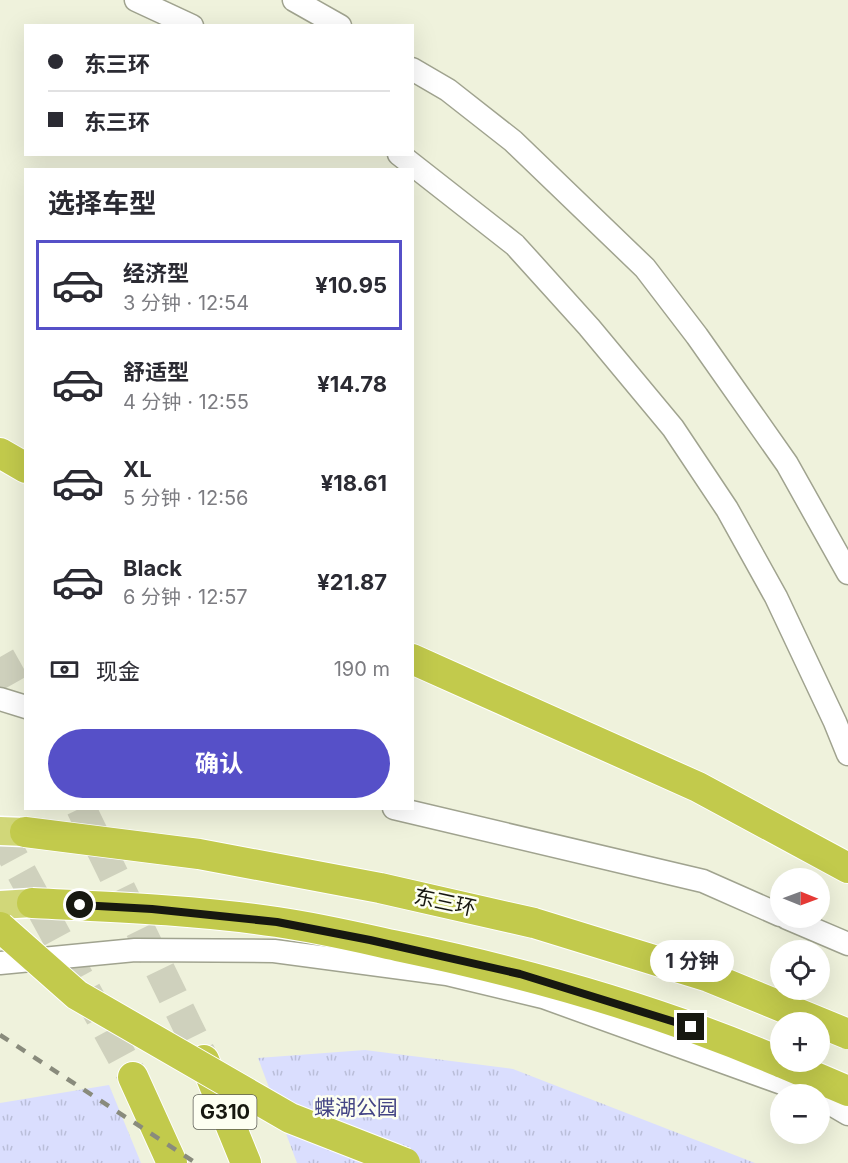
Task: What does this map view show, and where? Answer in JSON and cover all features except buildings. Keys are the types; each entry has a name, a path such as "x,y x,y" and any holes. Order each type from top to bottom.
{"highway":[{"path":"414,660 698,788 848,868"},
{"name":"东三环","path":"13,832 210,856 391,891 523,920 709,977 848,1034"},
{"path":"32,903 152,909 277,922 370,940 520,974 691,1027 770,1058"},
{"path":"0,927 77,995 290,1118 405,1163"},
{"name":"G310","path":"204,1060 246,1163"},
{"path":"803,1072 848,1091"},
{"path":"133,1077 172,1163"}],"main road":[{"path":"0,905 32,903"}],"street":[{"path":"136,0 188,24"},
{"path":"294,0 336,24"},
{"path":"414,70 448,90 513,141 645,268 697,336 787,464 848,573"},
{"path":"402,156 515,245 589,327 673,428 727,509 776,597 848,754"},
{"path":"0,699 24,706"},
{"path":"402,810 703,881 770,911"},
{"path":"811,928 848,944"},
{"path":"0,963 135,950 274,951 447,974 543,998 783,1084"},
{"path":"830,1103 848,1113"}],"green space":[{"name":"蝶湖公园","path":"365,1050 513,1069 755,1163 297,1163 258,1058"},
{"path":"109,1085 141,1163 0,1163 0,1103"}],"tunnel":[{"path":"0,657 24,699"},
{"path":"82,810 204,1060"},
{"path":"0,833 133,1077"}],"railway":[{"path":"0,1035 196,1163"}],"route":[{"path":"80,905 152,909 277,922 370,940 520,974 691,1027"}]}
